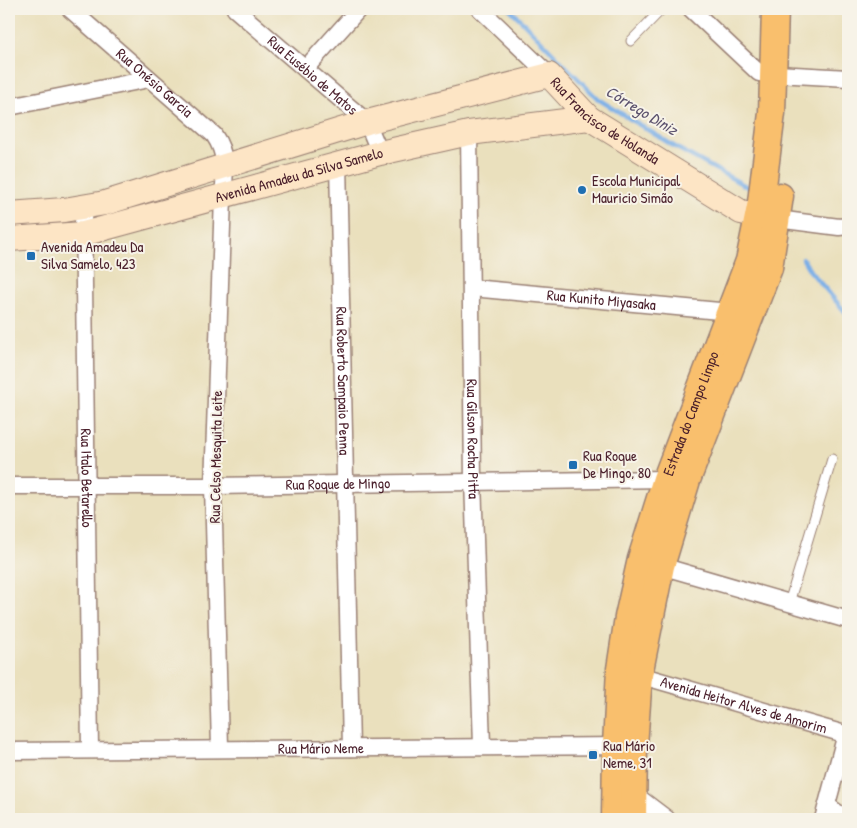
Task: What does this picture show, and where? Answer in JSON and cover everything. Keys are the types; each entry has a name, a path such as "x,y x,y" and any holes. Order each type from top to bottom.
{"main road":[{"name":"Estrada do Campo Limpo","path":"776,9 783,74"},
{"name":"Estrada do Campo Limpo","path":"615,819 625,746 648,621 661,566 687,480 769,268 768,218 772,113 783,74 793,9"},
{"name":"Estrada do Campo Limpo","path":"634,807 625,746 620,669 628,617 641,559 666,479 749,261 768,218"}],"street":[{"name":"Rua Onésio Garcia","path":"70,9 214,135 220,144 226,166"},
{"name":"Rua Eusébio de Matos","path":"235,9 367,122"},
{"path":"305,69 359,9"},
{"name":"Rua Francisco de Holanda","path":"480,9 549,75 589,118 741,212 768,218"},
{"path":"691,9 759,73 848,78"},
{"name":"Avenida Amadeu da Silva Samelo","path":"9,214 82,208 367,122 549,75"},
{"path":"9,107 149,79"},
{"name":"Avenida Amadeu da Silva Samelo","path":"9,239 83,234 223,197 338,163 469,133 589,118"},
{"path":"367,122 380,154"},
{"name":"Rua Gilson Rocha Pitta","path":"469,133 473,480 482,745"},
{"name":"Rua Roberto Sampaio Penna","path":"338,163 351,748"},
{"name":"Rua Celso Mesquita Leite","path":"220,748 213,486 223,197 226,166"},
{"name":"Rua Italo Betarello","path":"82,208 90,749"},
{"path":"768,218 845,228"},
{"name":"Rua Kunito Miyasaka","path":"472,288 730,312"},
{"name":"Rua Roque de Mingo","path":"9,486 213,486 473,480 666,479"},
{"path":"661,566 848,620"},
{"name":"Avenida Heitor Alves de Amorim","path":"639,675 847,735"},
{"path":"846,819 826,813 847,735"},
{"name":"Rua Mário Neme","path":"9,751 482,745 625,746"},
{"path":"634,807 667,819"}],"lane":[{"path":"631,41 662,9"},
{"path":"789,603 832,459"}],"waterway":[{"name":"Córrego Diniz","path":"510,9 598,99 677,148 753,190"},
{"path":"803,259 810,271 848,315"}],"place":[{"name":"Escola Municipal Mauricio Simão","path":"582,190"},
{"name":"Avenida Amadeu Da Silva Samelo, 423","path":"31,256"},
{"name":"Rua Roque De Mingo, 80","path":"573,465"},
{"name":"Rua Mário Neme, 31","path":"593,755"}]}
